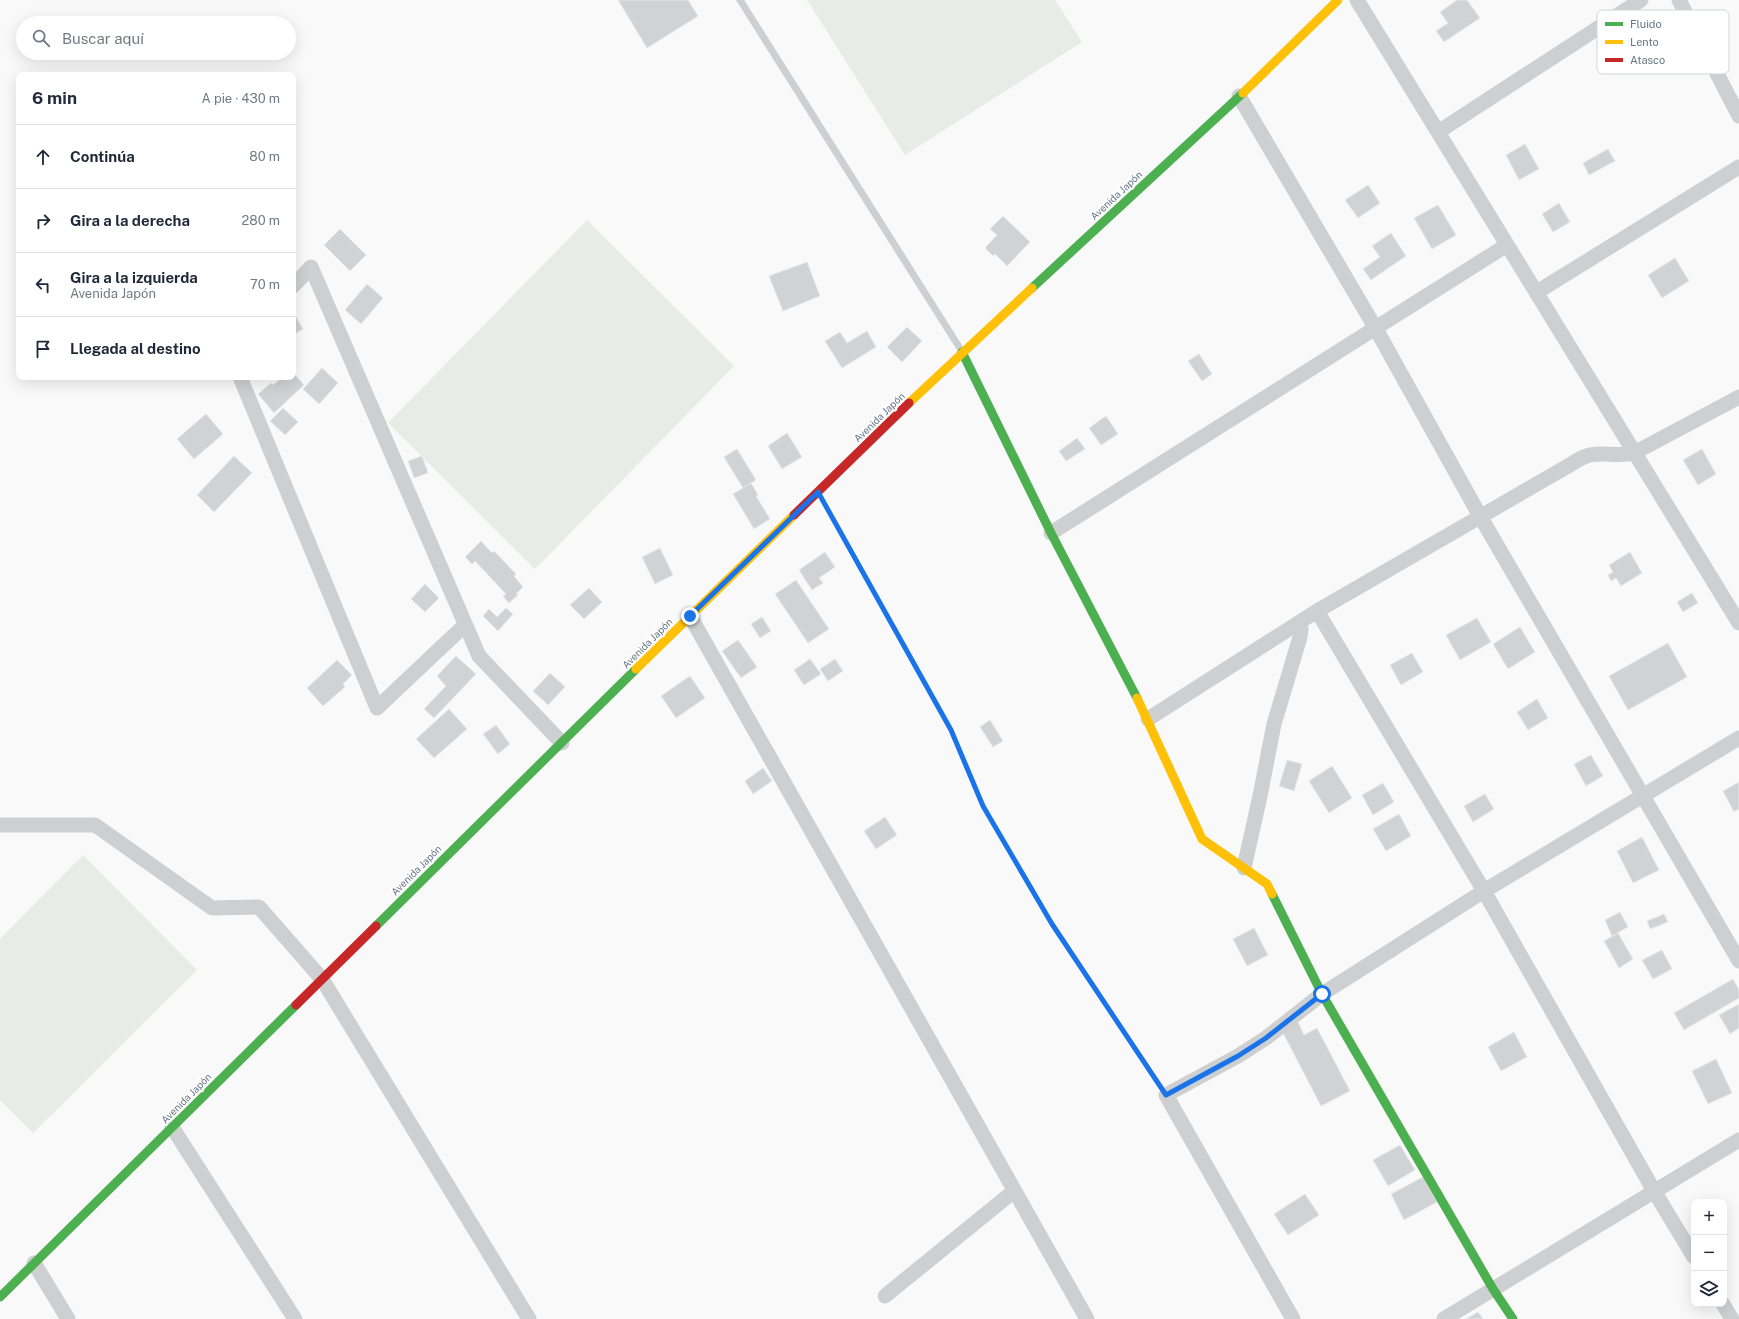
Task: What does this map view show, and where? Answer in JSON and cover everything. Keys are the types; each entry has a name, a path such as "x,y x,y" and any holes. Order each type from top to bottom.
{"street":[{"name":"Avenida Japón","path":"0,1297 690,616 962,352 1239,96 1338,0"},
{"path":"1358,0 1634,453 1738,619"},
{"path":"1626,10 1641,0"},
{"path":"1679,0 1684,10"},
{"path":"1438,132 1597,29"},
{"path":"1717,74 1739,116"},
{"path":"1239,96 1376,329 1480,516 1739,961"},
{"path":"1536,292 1739,168"},
{"path":"1051,533 1508,245"},
{"path":"296,283 311,267 479,656 562,743"},
{"path":"962,352 1051,533 1148,719 1202,839 1267,884 1322,994 1493,1289 1513,1319"},
{"path":"241,380 377,708 465,625"},
{"path":"1148,719 1317,611 1480,516 1589,455 1618,456 1634,453 1739,397"},
{"path":"1317,611 1484,891 1654,1191 1691,1252"},
{"path":"690,616 1087,1319"},
{"path":"1244,868 1274,724 1300,637 1301,629 1299,623"},
{"path":"1293,1319 1166,1095 1238,1056 1266,1038 1322,994 1484,891 1643,797 1739,738"},
{"path":"0,825 95,825 212,908 259,907 322,979 529,1319"},
{"path":"172,1127 295,1319"},
{"path":"1444,1319 1739,1140"},
{"path":"885,1296 1014,1191"},
{"path":"34,1263 68,1319"},
{"path":"1725,1307 1732,1319"}],"lane":[{"path":"740,0 962,352"}],"path":[{"path":"818,492 951,730 983,806 1052,924 1166,1095"}],"shaded area":[{"path":"807,0 1055,0 1082,42 905,155"},
{"path":"587,220 734,366 535,569 388,423"},
{"path":"83,855 197,970 33,1133 0,1100 0,939"}],"building":[{"path":"618,0 688,0 698,16 647,48"},
{"path":"1457,0 1467,0 1480,18 1444,42 1436,31 1448,23 1440,12"},
{"path":"1525,144 1539,169 1519,180 1506,155"},
{"path":"1608,149 1615,161 1589,175 1583,163"},
{"path":"1368,185 1380,203 1358,218 1345,200"},
{"path":"1559,203 1570,222 1553,232 1542,214"},
{"path":"1438,205 1456,235 1432,249 1414,218"},
{"path":"1003,216 1030,242 1007,266 995,254 993,256 985,248 997,235 990,229"},
{"path":"340,229 366,255 350,271 324,245"},
{"path":"1391,233 1406,256 1371,280 1363,269 1380,257 1372,246"},
{"path":"1675,258 1689,281 1662,298 1648,275"},
{"path":"807,262 820,296 783,311 769,276"},
{"path":"367,284 383,298 361,324 345,310"},
{"path":"296,317 303,329 296,333"},
{"path":"907,327 922,341 902,362 887,347"},
{"path":"867,331 876,347 842,368 825,341 840,332 847,343"},
{"path":"1199,354 1212,374 1202,381 1188,361"},
{"path":"322,368 338,383 319,404 303,389"},
{"path":"296,376 304,385 274,413 258,394 271,383 273,385 279,380 296,380"},
{"path":"283,408 298,422 285,435 270,421"},
{"path":"206,414 223,434 194,459 177,439"},
{"path":"1106,416 1118,434 1101,445 1089,428"},
{"path":"787,433 802,457 782,469 768,446"},
{"path":"1077,438 1085,449 1066,461 1059,451"},
{"path":"737,449 756,480 743,488 724,457"},
{"path":"1702,449 1716,474 1698,485 1683,460"},
{"path":"234,456 252,473 214,512 197,495"},
{"path":"422,456 428,473 414,478 408,461"},
{"path":"751,483 758,495 756,496 770,519 754,529 733,494"},
{"path":"481,541 492,553 494,551 516,574 514,576 523,587 516,594 518,595 509,603 503,596 506,594 475,561 472,564 465,557"},
{"path":"660,548 673,575 655,584 642,557"},
{"path":"825,552 835,567 819,578 823,583 812,590 799,570"},
{"path":"1630,552 1642,573 1621,586 1616,578 1611,581 1608,575 1613,572 1609,565"},
{"path":"796,580 829,629 808,643 775,594"},
{"path":"425,584 439,598 425,612 411,599"},
{"path":"589,588 602,602 584,619 570,605"},
{"path":"1692,593 1698,603 1683,612 1677,602"},
{"path":"506,608 513,614 498,631 483,616 489,609 497,617"},
{"path":"762,617 771,631 760,638 751,624"},
{"path":"1477,618 1491,642 1460,660 1446,635"},
{"path":"1520,627 1535,652 1508,669 1493,644"},
{"path":"738,640 757,667 741,678 722,651"},
{"path":"1668,643 1687,677 1628,710 1609,676"},
{"path":"1412,653 1423,672 1401,685 1390,665"},
{"path":"456,656 476,674 434,718 424,709 446,686 437,676"},
{"path":"810,659 821,674 804,685 794,670"},
{"path":"835,659 843,671 828,681 820,669"},
{"path":"337,660 352,675 343,684 345,687 323,706 307,688"},
{"path":"550,673 565,687 548,705 533,691"},
{"path":"690,676 705,698 676,718 661,696"},
{"path":"1537,699 1548,718 1528,730 1517,712"},
{"path":"449,709 467,729 434,758 416,739"},
{"path":"990,720 1003,741 993,747 980,727"},
{"path":"496,725 510,744 498,754 483,734"},
{"path":"1591,755 1603,776 1586,786 1574,764"},
{"path":"1287,760 1302,764 1294,791 1279,786"},
{"path":"1332,766 1352,798 1329,813 1309,781"},
{"path":"763,768 772,781 753,794 745,781"},
{"path":"1739,782 1739,809 1734,812 1723,791"},
{"path":"1383,783 1394,802 1373,815 1362,795"},
{"path":"1485,794 1494,809 1473,822 1464,806"},
{"path":"1399,814 1411,836 1386,851 1373,829"},
{"path":"885,817 897,835 876,849 864,831"},
{"path":"1642,837 1659,870 1633,883 1617,851"},
{"path":"1620,912 1628,927 1612,936 1605,920"},
{"path":"1664,914 1668,922 1650,929 1647,921"},
{"path":"1254,928 1268,955 1247,966 1233,939"},
{"path":"1618,933 1633,959 1619,968 1604,941"},
{"path":"1662,950 1672,969 1653,979 1642,960"},
{"path":"1733,979 1739,990 1739,998 1684,1030 1674,1013"},
{"path":"1739,1004 1739,1028 1730,1034 1719,1015"},
{"path":"1297,1020 1304,1035 1317,1028 1350,1091 1321,1106 1281,1029"},
{"path":"1514,1032 1527,1057 1501,1071 1488,1047"},
{"path":"1716,1059 1732,1093 1708,1104 1692,1071"},
{"path":"1400,1145 1415,1170 1388,1186 1373,1160"},
{"path":"1423,1177 1437,1202 1404,1220 1391,1194"},
{"path":"1305,1194 1319,1215 1288,1235 1274,1214"},
{"path":"1478,1312 1483,1319 1466,1319"}],"traffic: fast":[{"path":"1032,288 1243,93"},
{"path":"962,352 1051,533 1137,698"},
{"path":"376,926 636,669"},
{"path":"1272,894 1322,994 1493,1289 1513,1319"},
{"path":"0,1297 296,1005"}],"traffic: slow":[{"path":"1243,93 1338,0"},
{"path":"909,403 1032,288"},
{"path":"636,669 794,515"},
{"path":"1137,698 1202,839 1267,884 1272,894"}],"traffic: jam":[{"path":"794,515 909,403"},
{"path":"296,1005 376,926"}],"route":[{"path":"690,616 818,492 951,730 983,806 1052,924 1166,1095 1238,1056 1266,1038 1322,994"}]}
